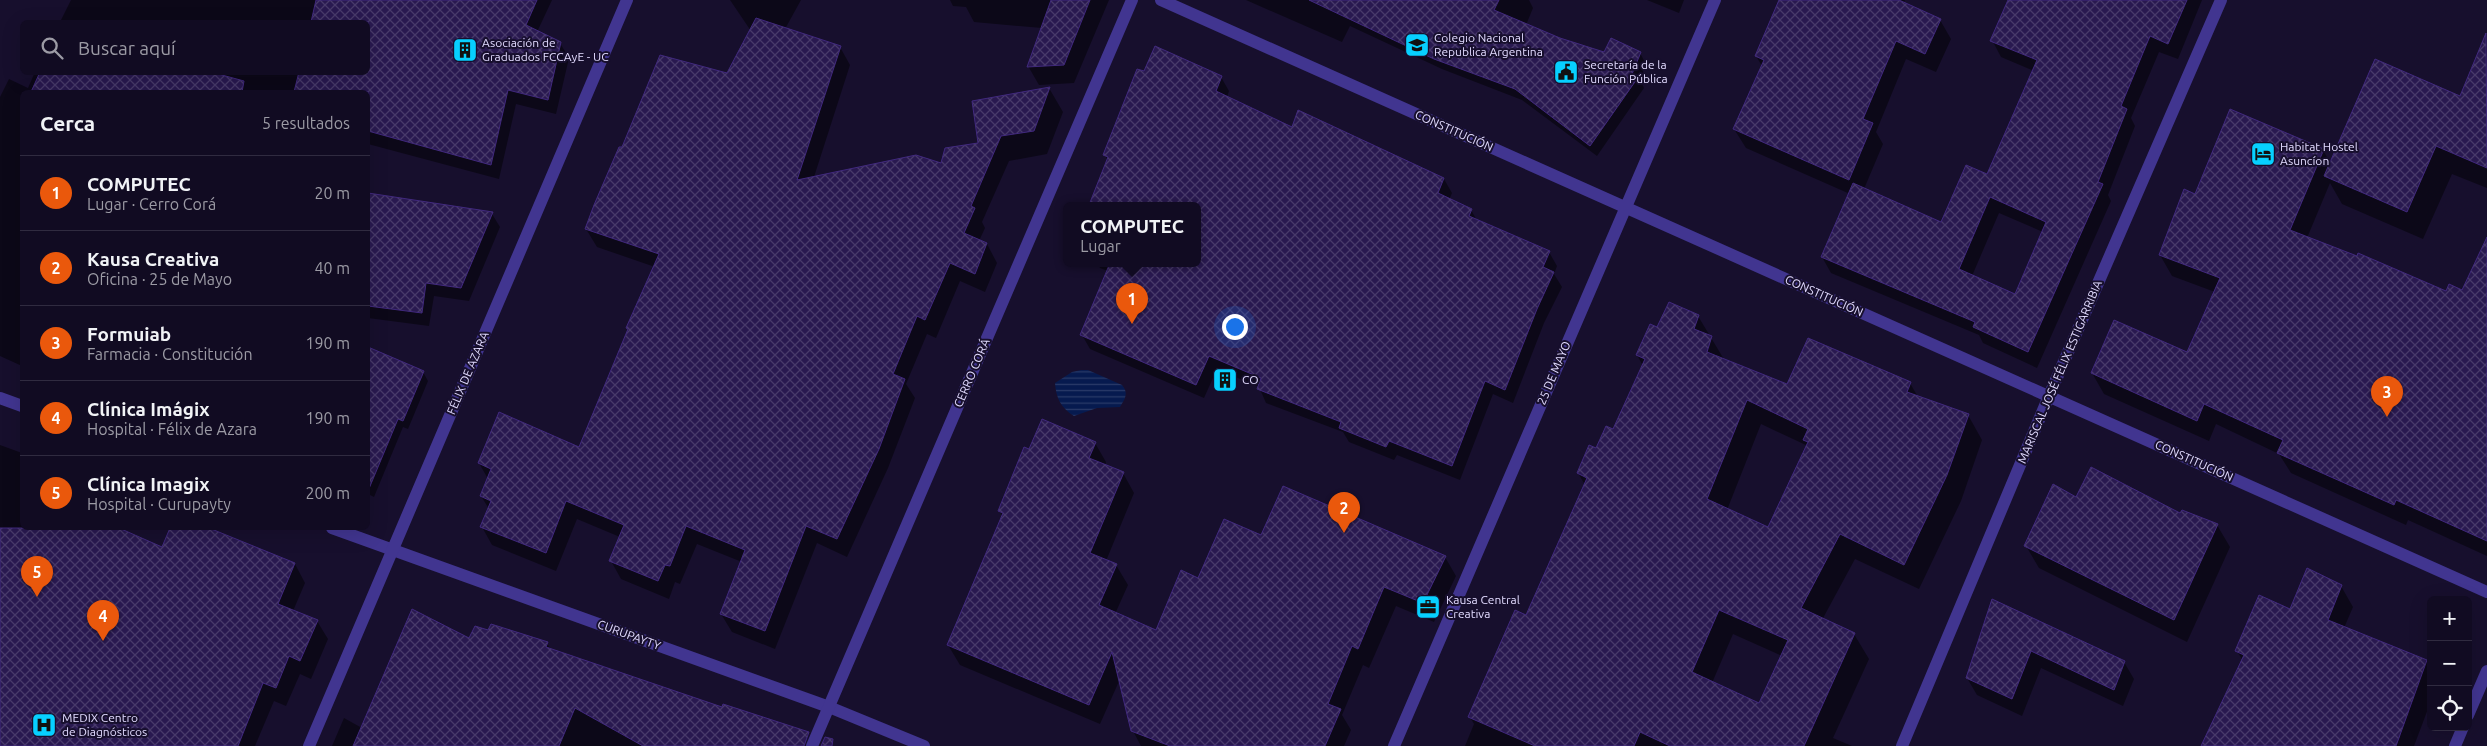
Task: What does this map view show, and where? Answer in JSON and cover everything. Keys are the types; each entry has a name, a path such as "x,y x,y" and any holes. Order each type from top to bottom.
{"street":[{"name":"FÉLIX DE AZARA","path":"309,746 627,0"},
{"name":"CERRO CORÁ","path":"812,746 1132,0"},
{"name":"CONSTITUCIÓN","path":"1162,0 2487,592"},
{"name":"25 DE MAYO","path":"1394,746 1715,0"},
{"name":"MARISCAL JOSÉ FÉLIX ESTIGARRIBIA","path":"1902,746 2049,396 2221,0"},
{"path":"0,398 20,405"},
{"name":"CURUPAYTY","path":"337,530 829,707 924,746"},
{"path":"2472,706 2487,671"},
{"path":"2455,746 2461,731"}],"water":[{"path":"1088,370 1122,385 1126,393 1120,407 1097,408 1074,416 1066,410 1058,398 1055,383 1072,372"}],"building":[{"path":"316,0 537,0 526,25 561,42 548,100 508,90 491,165 370,132 370,90 294,90 298,75 370,75 370,20 311,20"},
{"path":"1051,0 1090,0 1064,65 1027,67"},
{"path":"1309,0 1499,0 1494,10 1560,38 1604,52 1611,38 1641,52 1632,74 1639,76 1590,146 1515,89 1434,59"},
{"path":"1779,0 1899,0 1941,19 1925,54 1896,41 1863,119 1873,123 1849,180 1733,129 1764,60 1755,56"},
{"path":"2008,0 2187,0 2168,44 2150,36 2121,106 2127,109 2098,182 2103,184 2028,352 1973,327 1975,322 1821,257 1853,183 1941,222 1966,165 1987,174 2037,60 1990,41","holes":["1990,197 2046,222 2015,294 1959,269"]},
{"path":"756,18 841,46 797,180 916,155 941,163 945,148 978,143 972,101 1050,87 1034,131 1001,136 971,206 975,208 964,233 987,243 975,274 950,263 925,320 917,316 893,374 905,379 879,449 837,539 806,526 765,631 720,614 745,550 686,526 670,566 665,565 658,581 609,561 624,525 566,501 546,553 480,527 491,501 480,496 491,469 478,463 499,412 579,447 628,329 626,328 659,254 585,229 594,205 619,147 622,147 660,55 727,73"},
{"path":"2486,33 2487,168 2436,146 2407,212 2324,176 2375,59 2460,96"},
{"path":"1155,46 1222,76 1216,91 1292,127 1298,110 1444,178 1438,193 1472,209 1469,216 1550,251 1543,267 1554,272 1537,309 1505,390 1485,381 1452,466 1389,441 1386,447 1339,428 1341,422 1257,389 1261,378 1209,356 1196,385 1080,335 1108,267 1201,267 1201,202 1090,202 1108,157 1103,155 1137,69 1144,71"},
{"path":"39,75 222,75 244,81 242,90 32,90"},
{"path":"2230,109 2324,149 2290,230 2357,256 2358,253 2446,291 2449,284 2462,290 2487,237 2487,541 2396,500 2394,505 2277,453 2283,440 2204,404 2197,421 2091,373 2114,320 2187,352 2220,278 2159,255 2184,189 2195,194"},
{"path":"370,193 493,212 461,288 426,283 422,313 370,306"},
{"path":"1669,302 1699,315 1694,329 1712,336 1707,352 1787,384 1808,338 1911,382 1907,392 1969,414 1947,475 1904,565 1840,534 1801,608 1855,633 1804,746 1670,746 1640,732 1634,746 1535,746 1468,717 1515,610 1526,615 1587,478 1577,473 1589,445 1596,448 1606,426 1613,429 1645,359 1636,355 1650,324 1657,327","holes":["1747,400 1808,429 1803,440 1808,442 1768,527 1707,499","1719,610 1788,640 1759,703 1692,672"]},
{"path":"370,348 424,371 403,421 398,419 370,486"},
{"path":"1042,419 1096,442 1089,458 1124,472 1090,553 1117,564 1099,605 1156,630 1181,570 1198,578 1224,519 1261,535 1283,486 1446,556 1423,603 1384,587 1358,649 1352,646 1328,704 1341,709 1325,746 1170,746 1131,731 1112,652 1089,705 947,645 1003,513 998,511 1024,447 1029,449"},
{"path":"2091,467 2180,513 2182,510 2218,524 2174,620 2024,546 2053,484 2076,497"},
{"path":"0,528 20,528 20,530 124,530 162,547 169,530 214,530 295,563 278,604 318,620 300,661 289,656 276,688 263,683 238,746 0,746"},
{"path":"2307,568 2342,585 2328,620 2427,660 2396,746 2201,746 2244,655 2235,651 2259,595 2290,609"},
{"path":"1992,599 2125,661 2114,690 2031,651 2012,699 1966,678"},
{"path":"412,609 469,638 475,626 488,630 491,624 548,642 546,647 722,707 723,704 809,732 804,746 643,746 575,708 559,746 353,746"},
{"path":"825,737 833,739 832,746 821,746"}],"place":[{"name":"Colegio Nacional Republica Argentina","path":"1417,45"},
{"name":"Asociación de Graduados FCCAyE - UC","path":"465,50"},
{"name":"Secretaría de la Función Pública","path":"1566,72"},
{"name":"Habitat Hostel Asuncíon","path":"2263,154"},
{"name":"COMPUTEC","path":"1132,324"},
{"name":"CO","path":"1225,380"},
{"name":"Formuiab","path":"2387,417"},
{"name":"Kausa Creativa","path":"1344,533"},
{"name":"Clínica Imagix","path":"37,597"},
{"name":"Kausa Central Creativa","path":"1428,607"},
{"name":"Clínica Imágix","path":"103,641"},
{"name":"MEDIX Centro de Diagnósticos","path":"44,725"}]}
